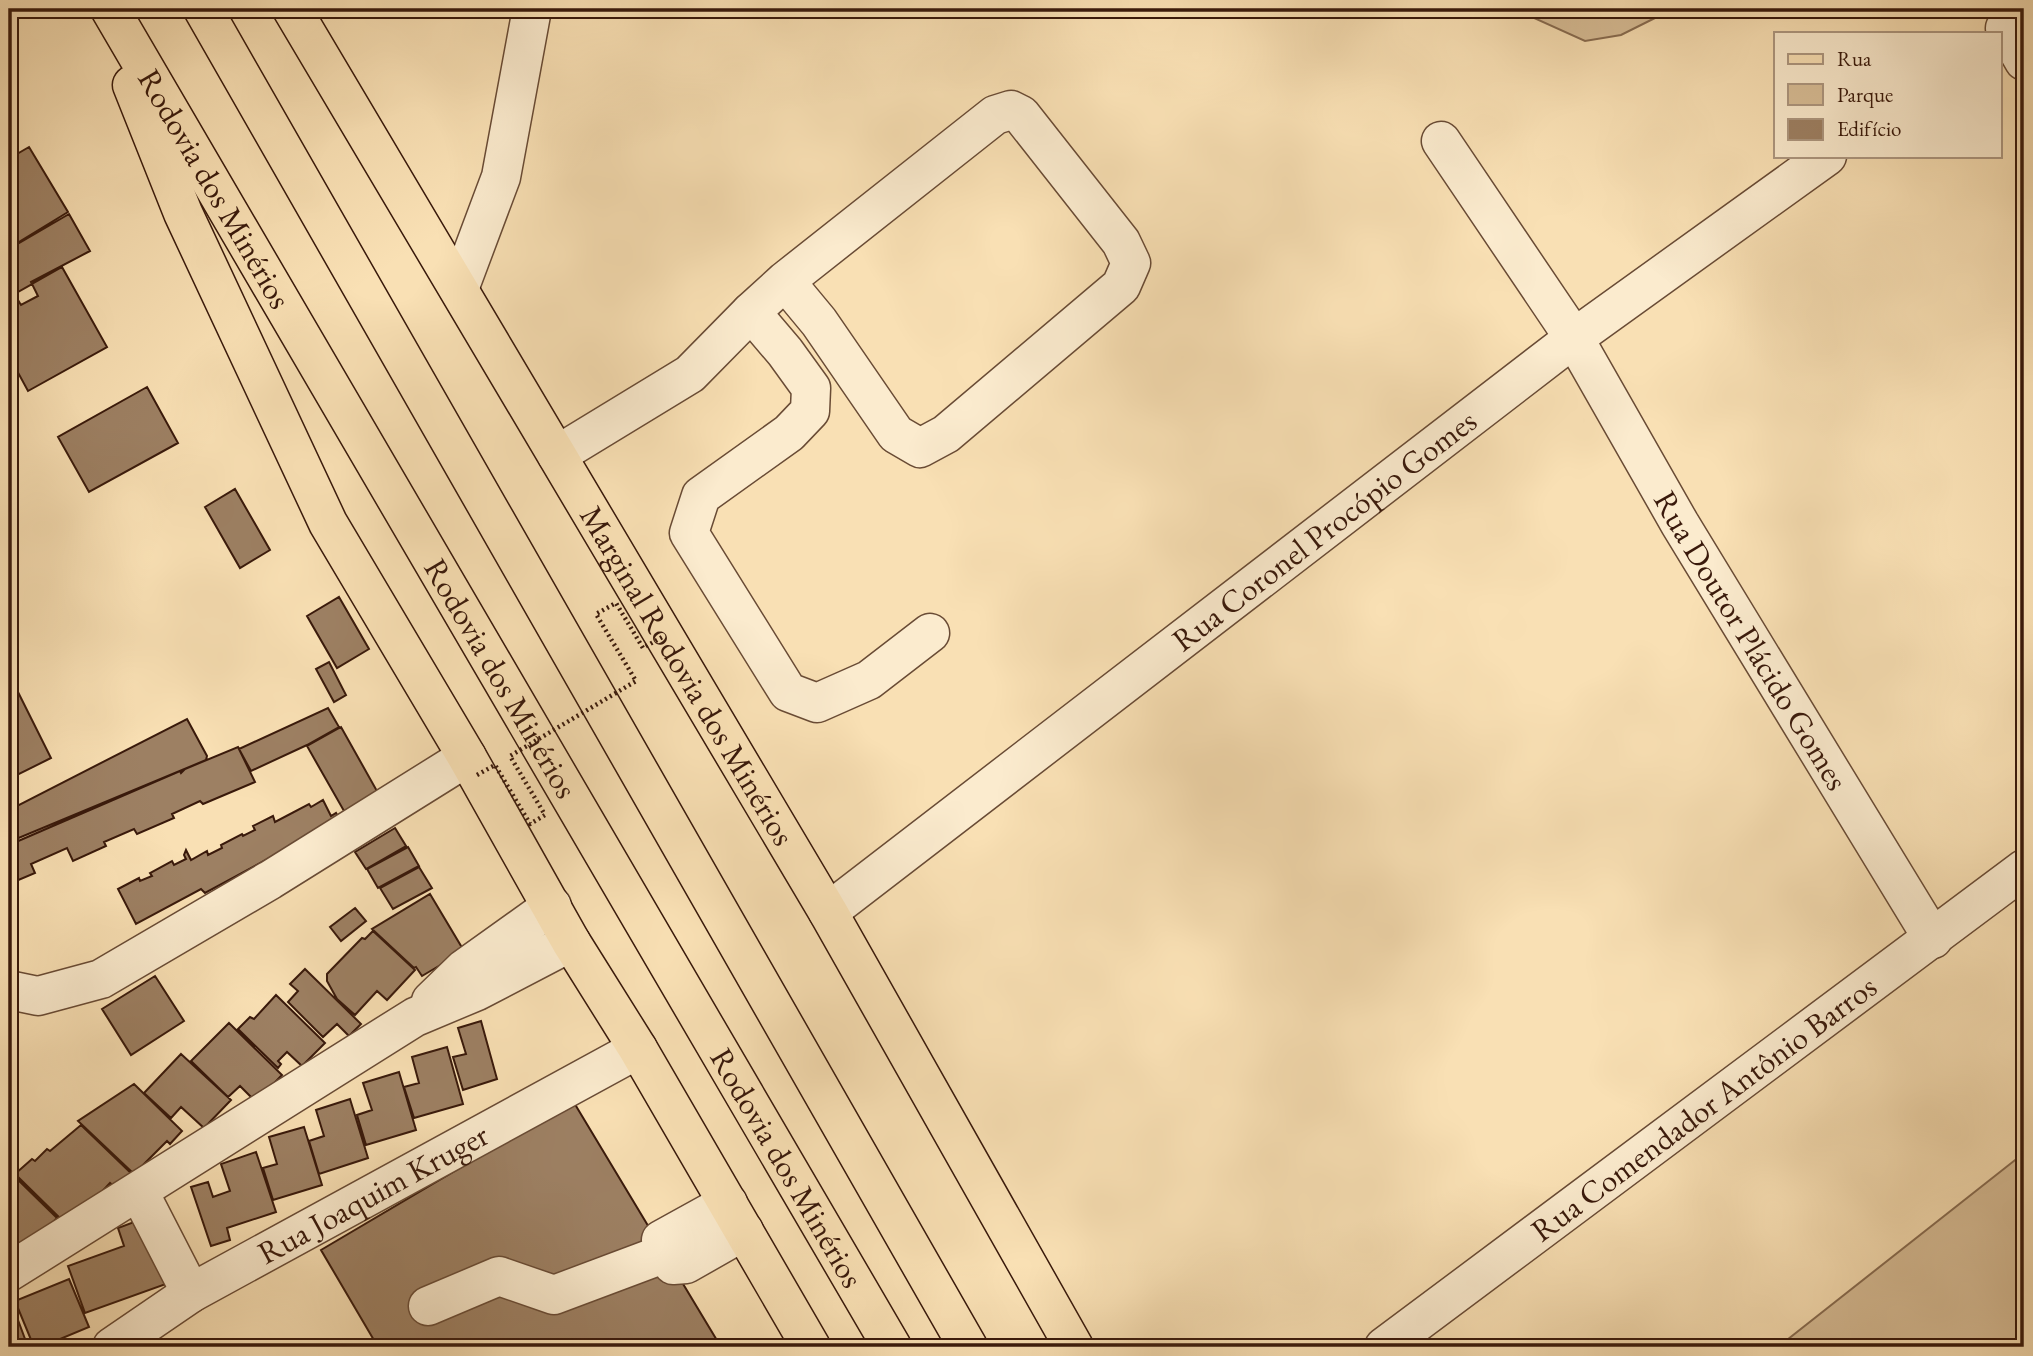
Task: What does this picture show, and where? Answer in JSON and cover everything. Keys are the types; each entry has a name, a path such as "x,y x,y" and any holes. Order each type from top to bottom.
{"main road":[{"path":"102,9 183,213 328,523 472,766 571,942 638,1049 811,1347"},
{"name":"Rodovia dos Minérios","path":"110,9 892,1347"},
{"path":"203,9 968,1347"},
{"name":"Marginal Rodovia dos Minérios","path":"292,9 828,912 1074,1347"}],"street":[{"path":"459,289 501,177 532,9"},
{"path":"2009,25 2024,61"},
{"path":"557,455 690,374 785,281 995,116 1011,110 1021,115 1038,136 1121,242 1131,262 1121,286 946,434 920,449 896,435 819,322 785,281"},
{"name":"Rua Doutor Plácido Gomes","path":"1441,141 1574,338 1680,524 1933,939"},
{"name":"Rua Coronel Procópio Gomes","path":"828,912 1574,338 1824,158"},
{"path":"751,312 786,352 811,387 810,411 789,433 701,496 690,534 788,692 817,703 869,680 930,632"},
{"path":"9,989 38,996 101,979 472,766"},
{"name":"Rua Comendador Antônio Barros","path":"1384,1347 2024,869"},
{"path":"415,1017 464,969 552,906"},
{"path":"9,1272 415,1017 477,991 571,942"},
{"name":"Rua Joaquim Kruger","path":"113,1347 191,1293 638,1049"},
{"path":"139,1192 191,1293"},
{"path":"428,1306 499,1276 554,1295 666,1253 661,1240 736,1217"}],"path":[{"path":"472,766 495,765 530,824 545,815 510,755 636,681 596,614 617,603 643,648 664,636"}],"green space":[{"path":"1527,9 1673,9 1621,35 1585,41 1534,18"},
{"path":"2024,1153 2024,1347 1778,1347"}],"building":[{"path":"29,147 68,212 9,248 9,157"},
{"path":"69,214 90,251 31,282 32,284 9,297 9,249"},
{"path":"62,267 107,347 28,391 9,356 9,298 15,295 21,305 38,296 32,284"},
{"path":"147,387 178,443 89,492 58,437"},
{"path":"235,489 270,550 240,568 205,507"},
{"path":"339,597 369,649 337,668 307,616"},
{"path":"329,662 346,695 334,702 316,669"},
{"path":"9,674 51,758 9,779"},
{"path":"328,708 339,727 251,771 239,749"},
{"path":"187,719 207,756 206,760 9,842 9,810"},
{"path":"341,727 382,800 348,818 307,746"},
{"path":"238,747 255,782 203,804 200,801 172,814 174,818 137,834 134,829 104,842 106,846 73,861 67,848 31,864 35,873 9,884 9,845"},
{"path":"323,800 331,816 336,813 340,820 205,893 201,889 136,924 118,889 139,878 140,881 152,876 150,873 172,861 174,865 186,859 186,850 191,860 207,851 208,855 222,848 221,845 255,830 253,826 273,816 275,822 309,804 311,807"},
{"path":"395,828 406,846 366,869 355,852"},
{"path":"408,847 419,866 378,888 367,869"},
{"path":"419,867 432,888 393,909 380,888"},
{"path":"430,894 464,951 422,976 416,967 372,929"},
{"path":"355,908 366,921 341,941 330,927"},
{"path":"373,931 415,970 387,1000 377,991 355,1015 337,999 327,981 327,974 362,938 365,939"},
{"path":"305,969 361,1024 349,1036 337,1024 323,1037 288,1002 298,991 290,984"},
{"path":"155,976 184,1021 131,1055 102,1009"},
{"path":"276,995 325,1043 302,1066 287,1052 278,1061 281,1064 278,1068 238,1029 250,1017 254,1019"},
{"path":"481,1021 497,1079 463,1090 453,1057 466,1054 458,1028"},
{"path":"229,1023 282,1075 256,1102 240,1086 228,1097 191,1061"},
{"path":"447,1047 463,1104 414,1118 404,1087 419,1083 412,1057"},
{"path":"181,1054 231,1100 204,1128 181,1107 171,1118 144,1093"},
{"path":"399,1072 416,1130 366,1145 357,1115 372,1110 363,1083"},
{"path":"134,1084 182,1131 170,1144 167,1141 134,1174 78,1121"},
{"path":"350,1099 368,1158 319,1174 309,1141 324,1136 316,1110"},
{"path":"573,1101 721,1347 378,1347 321,1250"},
{"path":"81,1125 135,1177 120,1192 110,1183 69,1227 15,1174 47,1149 50,1151"},
{"path":"304,1127 322,1185 273,1200 263,1168 277,1164 269,1137"},
{"path":"256,1152 276,1212 227,1228 230,1240 211,1246 191,1187 208,1182 213,1197 230,1191 221,1164"},
{"path":"11,1173 57,1218 14,1263 9,1258"},
{"path":"142,1219 166,1284 85,1313 68,1266 124,1246 118,1228"},
{"path":"69,1279 89,1327 41,1347 34,1347 15,1301"},
{"path":"15,1312 28,1347 9,1347 9,1315"}]}
